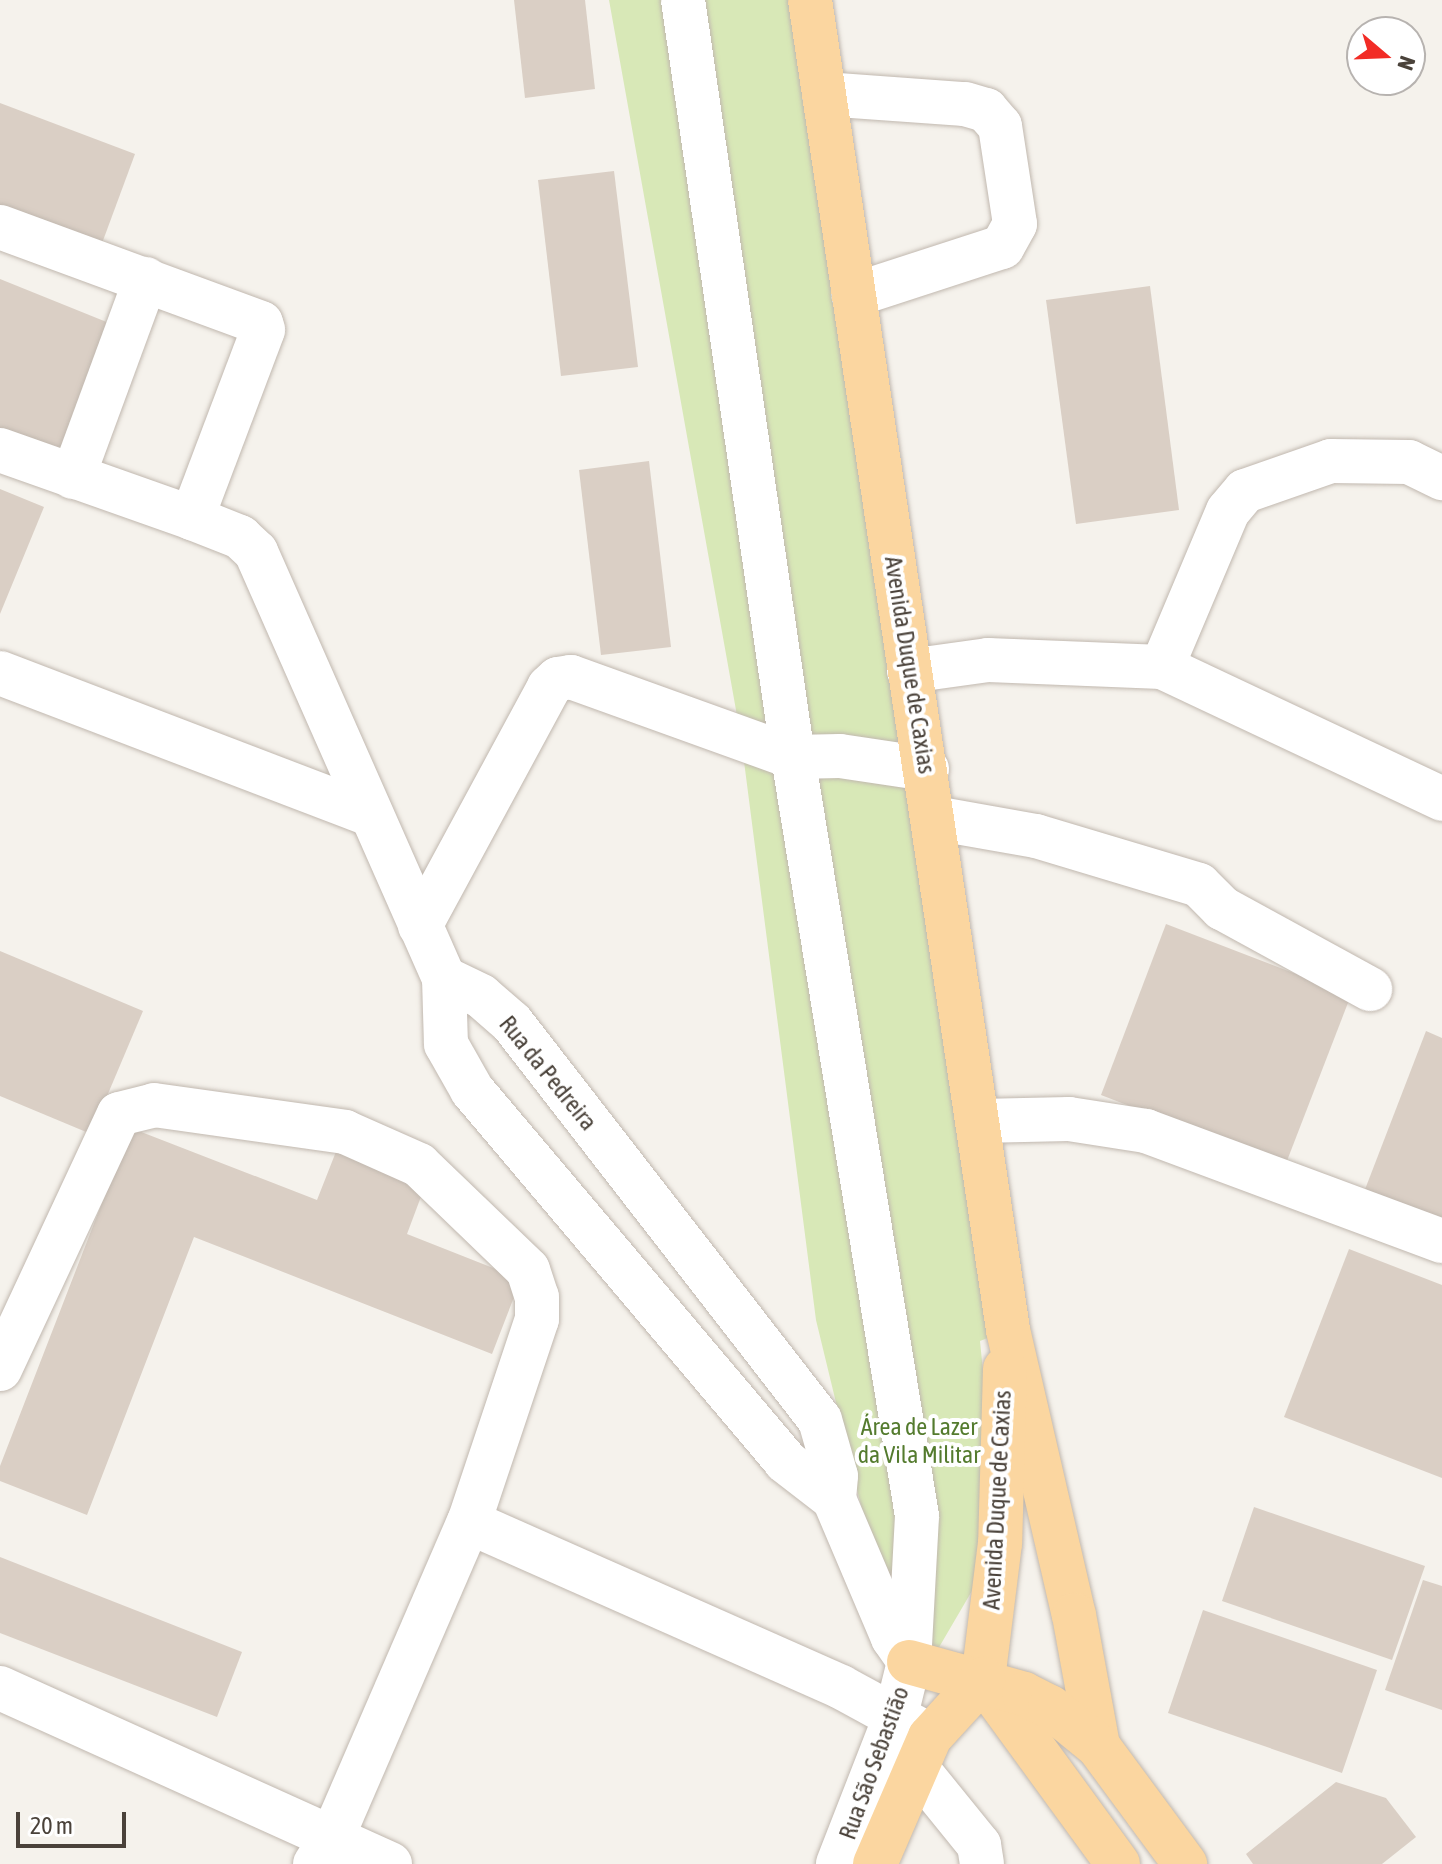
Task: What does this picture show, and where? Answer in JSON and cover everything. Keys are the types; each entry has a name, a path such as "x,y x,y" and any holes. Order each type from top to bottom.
{"main road":[{"name":"Avenida Duque de Caxias","path":"810,0 909,671 927,769 1008,1330 1074,1615 1098,1746 1185,1864"},
{"name":"Avenida Duque de Caxias","path":"983,1679 1000,1543 1008,1330"},
{"path":"909,1662 983,1679 1050,1707 1098,1746"},
{"path":"983,1679 1118,1864"},
{"name":"Rua São Sebastião","path":"875,1864 914,1739 983,1679"}],"lane":[{"name":"Rua São Sebastião","path":"683,0 793,757 917,1516 909,1662 914,1739 838,1864"},
{"path":"824,94 965,104 986,110 1000,126 1015,224 1002,247 854,295"},
{"path":"0,227 257,319 263,330 192,518"},
{"path":"73,477 146,279"},
{"path":"0,450 240,537 256,552 444,978"},
{"path":"1162,667 1228,511 1245,491 1331,461 1409,462 1442,478"},
{"path":"909,671 988,660 1162,667 1442,799"},
{"path":"0,673 371,815"},
{"path":"420,926 549,687 558,679 571,677 793,757 840,756 927,769"},
{"path":"934,818 1036,836 1199,885 1222,908 1370,989"},
{"name":"Rua da Pedreira","path":"834,1499 785,1461 472,1090 446,1044 444,978 481,996 512,1023 820,1420 836,1476 834,1499 893,1638 909,1662"},
{"path":"0,1369 119,1114 154,1105 345,1132 419,1165 528,1270 537,1297 537,1319 469,1522 324,1851"},
{"path":"979,1121 1069,1119 1146,1131 1442,1241"},
{"path":"469,1522 914,1739 979,1845 982,1864"},
{"path":"0,1688 324,1851 390,1864"}],"green space":[{"name":"Área de Lazer da Vila Militar","path":"609,0 806,0 1008,1330 980,1341 1000,1543 938,1649 893,1638 816,1320 741,738"}],"building":[{"path":"514,0 585,0 595,89 525,98"},
{"path":"0,103 135,154 101,246 0,208"},
{"path":"614,171 638,367 561,376 538,180"},
{"path":"0,279 114,325 60,460 0,435"},
{"path":"1150,286 1179,510 1076,524 1046,300"},
{"path":"649,461 671,647 601,655 579,470"},
{"path":"0,489 44,507 0,614"},
{"path":"1166,924 1351,995 1285,1166 1101,1095"},
{"path":"0,951 143,1011 91,1134 0,1096"},
{"path":"1426,1031 1442,1038 1442,1222 1364,1192"},
{"path":"131,1128 317,1200 339,1144 428,1178 407,1234 521,1279 492,1354 194,1237 87,1515 0,1481 0,1466"},
{"path":"1349,1249 1442,1285 1442,1478 1284,1417"},
{"path":"1254,1507 1425,1566 1392,1660 1222,1601"},
{"path":"0,1557 242,1652 217,1717 0,1633"},
{"path":"1423,1580 1442,1586 1442,1710 1385,1690"},
{"path":"1203,1610 1377,1670 1342,1773 1168,1713"},
{"path":"1336,1782 1386,1798 1416,1837 1382,1864 1253,1864 1246,1854"}]}
